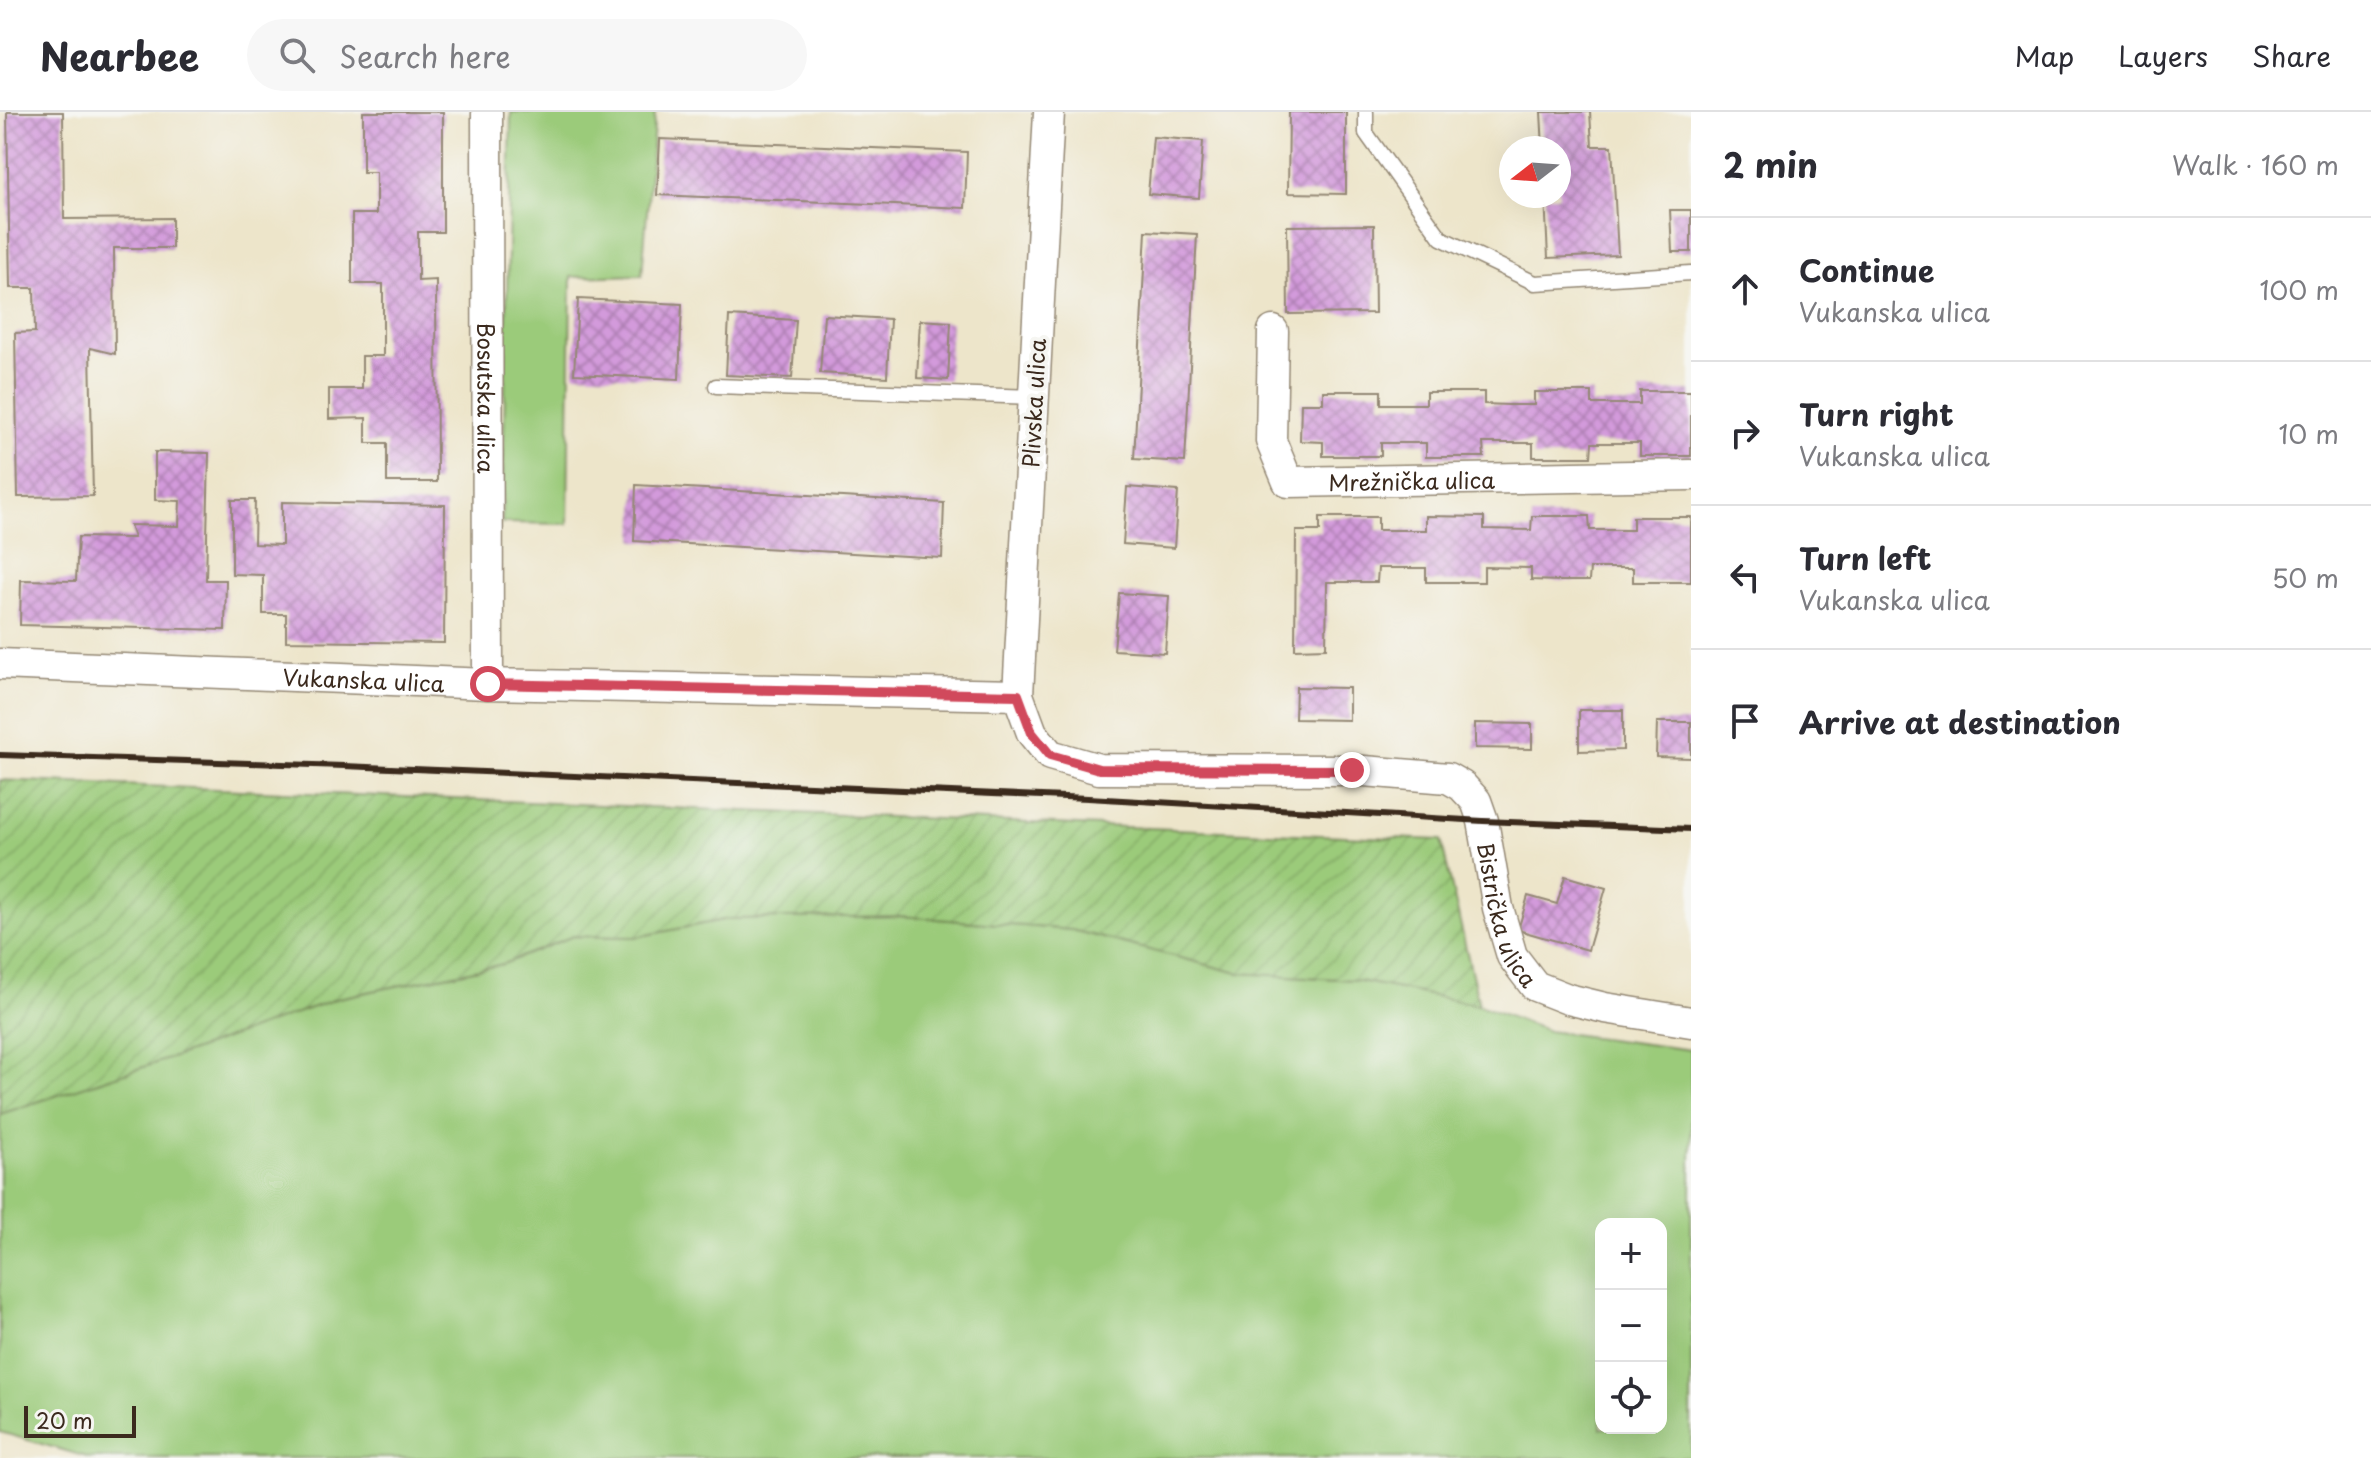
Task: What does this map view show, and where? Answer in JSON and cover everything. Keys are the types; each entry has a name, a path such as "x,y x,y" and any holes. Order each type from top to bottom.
{"street":[{"name":"Bosutska ulica","path":"487,112 488,684"},
{"name":"Plivska ulica","path":"1018,695 1049,112"},
{"name":"Mrežnička ulica","path":"1273,331 1271,441 1288,482 1691,475"},
{"name":"Vukanska ulica","path":"0,664 488,684 1018,695"},
{"name":"Bistrička ulica","path":"1018,695 1032,733 1050,755 1099,769 1352,770 1448,778 1462,786 1476,801 1483,821 1498,908 1512,956 1535,986 1568,999 1605,1008 1691,1022"}],"lane":[{"path":"1366,112 1366,133 1441,238 1535,283 1691,273"},
{"path":"716,386 1033,397"}],"green space":[{"path":"511,112 655,112 642,275 571,277 568,524 502,523"},
{"path":"0,780 1441,840 1479,1005 1355,980 1239,973 1072,930 901,916 728,919 636,937 573,936 503,964 338,998 192,1051 0,1114"},
{"path":"901,916 1072,930 1239,973 1355,980 1479,1005 1548,1031 1691,1050 1691,1458 90,1458 0,1432 0,1114 192,1051 338,998 503,964 573,936 636,937 728,919"}],"building":[{"path":"7,112 63,112 64,219 172,218 172,248 114,248 115,354 90,348 93,496 18,497 15,333 35,332 34,288 10,288"},
{"path":"363,112 443,112 443,232 418,232 418,281 436,280 437,482 387,482 387,443 366,443 366,418 329,419 329,389 362,389 362,356 383,356 383,284 352,284 352,214 376,214 376,172 363,172"},
{"path":"1289,112 1346,112 1346,194 1288,193"},
{"path":"1541,112 1590,112 1592,146 1612,146 1618,255 1548,258 1546,208 1571,208 1571,136 1542,136"},
{"path":"1153,137 1203,141 1199,198 1148,194"},
{"path":"660,139 967,152 965,208 657,195"},
{"path":"1670,210 1691,210 1691,252 1672,252"},
{"path":"1374,225 1375,313 1288,314 1287,226"},
{"path":"1146,231 1197,234 1185,462 1134,459"},
{"path":"578,299 682,304 679,379 574,374"},
{"path":"824,315 890,319 887,377 820,373"},
{"path":"729,316 796,320 792,378 726,375"},
{"path":"920,320 951,322 948,380 917,378"},
{"path":"1323,391 1381,391 1381,404 1426,404 1426,392 1484,392 1484,404 1534,405 1534,392 1592,392 1592,404 1640,404 1640,391 1691,391 1691,456 1640,456 1640,443 1592,443 1591,457 1533,457 1533,443 1483,443 1484,457 1426,457 1426,443 1381,443 1381,456 1323,456 1323,442 1300,441 1301,403 1323,403"},
{"path":"155,452 209,453 206,580 226,580 225,630 20,625 21,580 76,581 78,537 134,538 130,525 179,526 180,501 155,500"},
{"path":"636,485 944,503 942,558 634,541"},
{"path":"1127,487 1178,491 1174,548 1123,544"},
{"path":"232,500 255,500 254,544 282,545 282,502 445,505 444,643 286,641 286,614 263,614 263,575 232,574"},
{"path":"1426,516 1484,517 1484,529 1531,530 1532,516 1589,516 1590,530 1633,530 1633,517 1691,517 1691,582 1633,582 1633,568 1590,568 1589,581 1561,581 1531,580 1531,568 1484,567 1484,582 1426,582 1426,568 1378,568 1377,582 1327,582 1326,648 1295,649 1296,531 1320,531 1320,517 1378,517 1378,530 1426,530"},
{"path":"1119,593 1169,596 1165,653 1114,650"},
{"path":"1296,687 1349,688 1349,720 1295,719"},
{"path":"1579,710 1623,710 1623,750 1579,751"},
{"path":"1657,722 1691,722 1691,758 1656,757"},
{"path":"1475,723 1532,724 1532,749 1475,748"},
{"path":"1565,876 1606,888 1588,950 1518,930 1528,896 1557,904"}],"railway":[{"path":"0,755 344,766 1088,798 1483,821 1691,829"}],"route":[{"path":"488,684 1018,695 1032,733 1050,755 1099,769 1352,770"}]}
